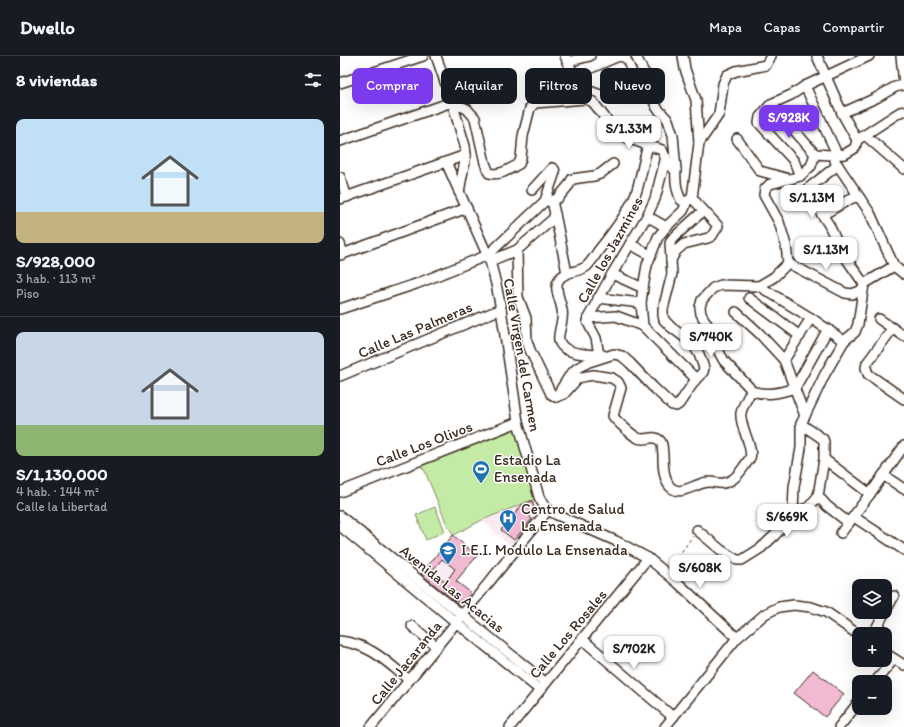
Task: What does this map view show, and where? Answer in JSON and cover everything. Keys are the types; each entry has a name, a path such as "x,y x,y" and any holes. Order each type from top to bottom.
{"street":[{"path":"340,84 423,56"},
{"path":"436,56 441,70"},
{"path":"566,59 590,56"},
{"path":"636,56 642,68"},
{"path":"643,326 641,303 642,288 650,255 658,237 683,211 689,200 699,143 696,100 685,69 683,56"},
{"path":"699,143 719,114 723,84 727,75 736,71 766,66 771,56"},
{"path":"772,104 815,154 846,154 855,148 857,140 842,113 817,56"},
{"path":"800,176 794,161 759,122 760,117 772,104 805,86 869,56"},
{"path":"842,113 876,98 894,87 904,84 901,56"},
{"path":"592,79 620,67"},
{"path":"805,86 838,165 870,213 894,266 904,274"},
{"path":"456,104 467,109 475,118 485,163 489,173 501,173 519,164 528,115 530,108 535,103 586,99 592,102 616,132 630,139 662,150 668,164 671,168 676,170"},
{"path":"340,141 446,104"},
{"path":"453,104 464,141 466,155 459,192"},
{"path":"655,104 668,120 673,135 676,170 675,180 677,192 681,200 689,200 704,210 718,226 712,236 684,244 676,251 671,260"},
{"path":"857,140 900,112 904,111"},
{"path":"865,135 904,170"},
{"path":"737,139 760,171 790,180"},
{"path":"648,145 637,189 623,216 588,265 582,269 567,273 559,279 557,283 562,311 562,324 559,341 567,349 579,354 614,354 622,356 672,405 676,406 703,372 704,368 699,354 692,343 664,320 664,304 672,274 670,243 672,239 704,210"},
{"path":"788,263 786,245 779,222 764,195 765,189 770,184 790,180 800,176 811,166 815,154"},
{"path":"340,177 344,198 466,155"},
{"name":"Calle los Jazmines","path":"599,355 596,338 587,321 588,318 598,298 647,216 654,199 666,157"},
{"name":"Calle Virgen del Carmen","path":"446,162 489,258 501,309 518,422 539,497 548,510"},
{"path":"489,258 549,201 558,198 572,179 600,174 613,164"},
{"path":"803,420 825,374 844,341 855,332 858,324 864,287 841,251 829,225 806,190 838,165"},
{"path":"532,190 552,168 554,169 555,172 549,201 555,214 567,273"},
{"path":"822,215 852,198 859,197"},
{"path":"340,244 342,254 467,208"},
{"path":"341,306 416,284 489,258 517,250 553,219 555,214"},
{"path":"647,216 666,227"},
{"path":"630,244 650,255"},
{"path":"517,250 518,297 526,318 527,341 551,394 556,397"},
{"path":"759,286 774,277 788,263"},
{"path":"788,263 845,293 852,294 894,266"},
{"path":"612,274 642,288"},
{"path":"828,330 794,388 772,394 760,394 752,392 724,361 701,314 700,307 702,300 707,294 713,288 721,285 759,286 811,318 844,341"},
{"path":"598,298 641,303"},
{"path":"749,298 800,336"},
{"name":"Calle Las Palmeras","path":"340,376 501,309"},
{"path":"697,530 721,550 737,560 742,560 761,548 775,535 793,512 794,487 801,448 803,420 794,388 784,360 759,333 736,312"},
{"path":"588,318 616,316 643,326 696,379"},
{"path":"784,360 811,318"},
{"path":"879,319 904,336"},
{"path":"893,328 867,363 866,368 868,374 904,398"},
{"path":"556,397 570,375 577,368 589,362 614,354"},
{"path":"556,397 564,394 578,378 594,375 612,378 618,382 622,388 613,416 639,439 655,438 660,441 662,445 665,477 668,484 673,489 679,491 707,482 720,484 727,483 740,474 750,457 741,412 752,392"},
{"path":"793,512 808,508 818,496 824,459 824,440 803,420"},
{"name":"Calle Los Olivos","path":"340,492 518,422"},
{"path":"841,533 904,446"},
{"path":"824,459 870,494"},
{"path":"883,475 904,490"},
{"path":"818,496 827,506 904,550"},
{"path":"548,510 616,541 648,558 678,583 737,638"},
{"name":"Calle Jacaranda","path":"371,727 548,510"},
{"name":"Avenida Las Acacias","path":"340,516 459,619"},
{"name":"Avenida Las Acacias","path":"340,526 543,686"},
{"name":"Calle Los Rosales","path":"510,727 648,558"},
{"path":"892,600 894,596"},
{"path":"665,727 737,638 765,614 779,607 794,605 811,607 826,612 852,630"},
{"path":"412,626 437,647"},
{"path":"582,639 673,717"},
{"path":"340,641 353,643 370,650 409,680"},
{"path":"881,675 894,659 904,665"},
{"path":"839,727 852,711"}],"path":[{"path":"666,573 697,530"}],"shaded area":[{"name":"Centro de Salud La Ensenada","path":"533,500 536,510 530,516 533,518 510,546 482,520"},
{"name":"I.E.I. Modulo La Ensenada","path":"453,535 478,556 444,596 419,575"}],"green space":[{"name":"Estadio La Ensenada","path":"512,429 516,431 535,499 482,520 454,535 448,527 421,464"},
{"path":"435,507 445,531 426,540 416,515"}],"building":[{"path":"532,501 535,510 529,516 532,519 514,540 501,530 523,504"},
{"name":"I.E.I. Modulo La Ensenada","path":"453,535 477,556 456,581 471,593 464,601 458,602 452,599 421,574","holes":["442,559 455,569 446,582 432,571"]},
{"path":"813,670 844,694 825,717 794,693"}],"place":[{"name":"Estadio La Ensenada","path":"481,484"},
{"name":"Centro de Salud La Ensenada","path":"508,533"},
{"name":"I.E.I. Modulo La Ensenada","path":"448,565"}]}
